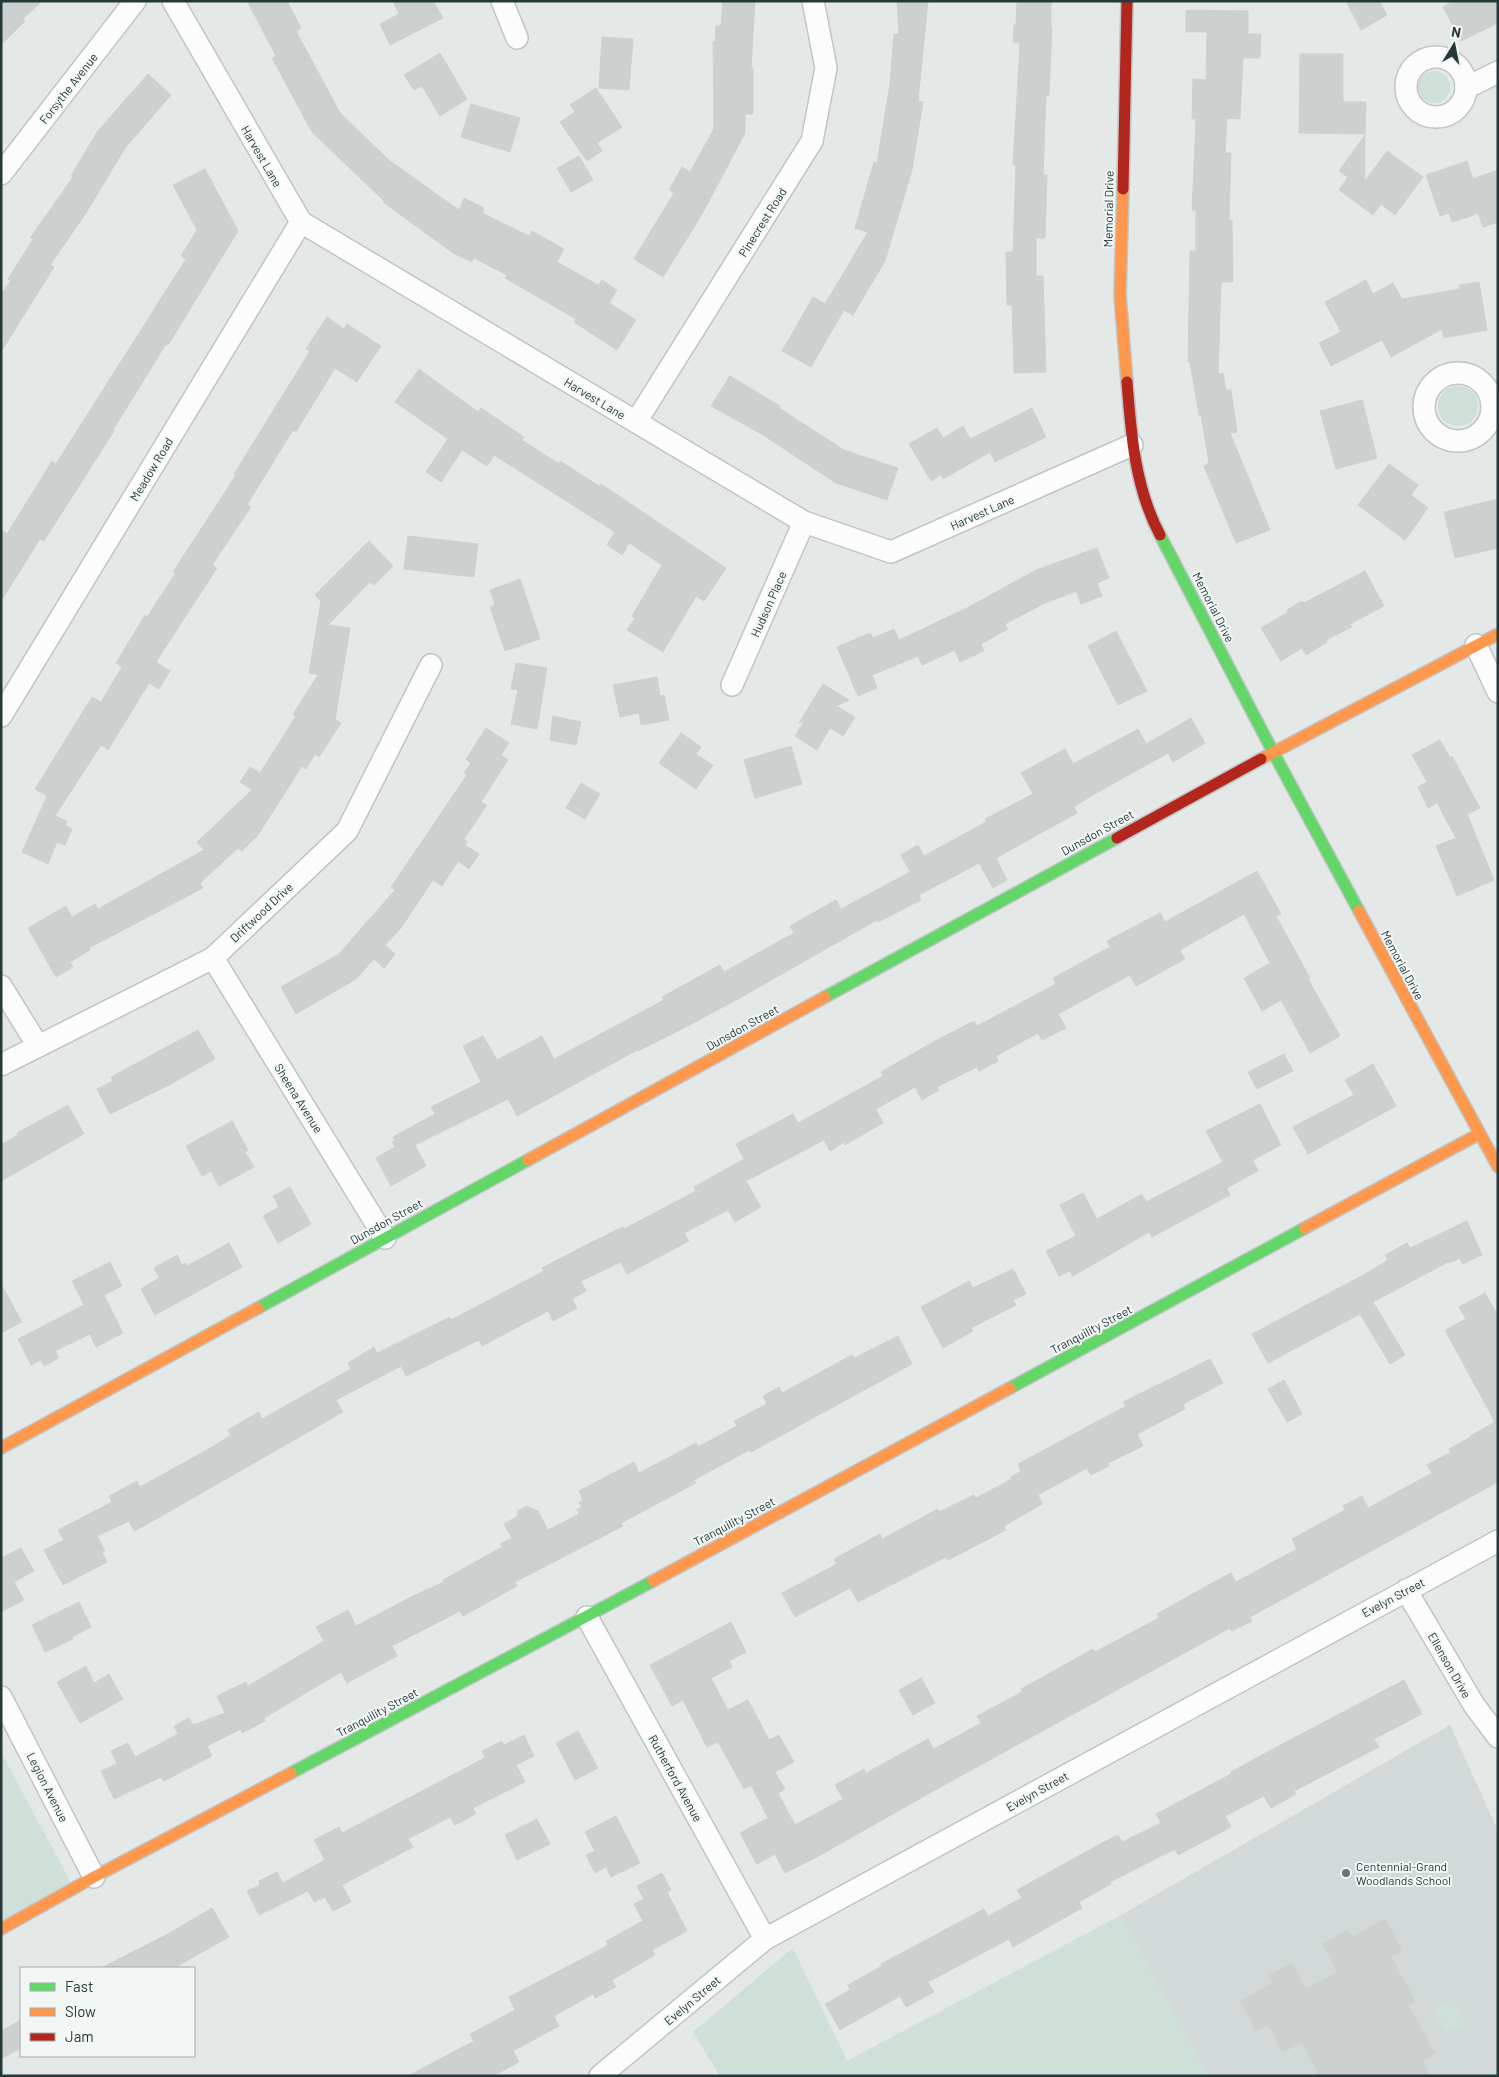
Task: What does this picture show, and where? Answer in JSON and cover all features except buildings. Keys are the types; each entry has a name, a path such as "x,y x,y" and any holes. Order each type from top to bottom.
{"main road":[{"name":"Memorial Drive","path":"1127,1 1120,295 1132,445 1150,516 1273,752 1498,1167"},
{"name":"Dunsdon Street","path":"1,1448 1273,752 1498,634"},
{"name":"Tranquility Street","path":"1,1929 94,1877 587,1617 1479,1134"}],"street":[{"name":"Forsythe Avenue","path":"1,174 135,1"},
{"name":"Harvest Lane","path":"173,1 301,222 804,522 891,552 1132,445"},
{"path":"502,1 517,38"},
{"name":"Pinecrest Road","path":"636,422 812,141 826,68 814,1"},
{"path":"1466,88 1498,72"},
{"name":"Meadow Road","path":"1,716 301,222"},
{"name":"Hudson Place","path":"732,685 804,522"},
{"path":"1476,645 1498,692"},
{"name":"Driftwood Drive","path":"1,1065 213,958 347,831 431,665"},
{"name":"Sheena Avenue","path":"213,958 385,1238"},
{"path":"1,986 38,1046"},
{"name":"Evelyn Street","path":"600,2076 765,1940 1498,1541"},
{"name":"Ellenson Drive","path":"1406,1590 1474,1705 1498,1737"},
{"name":"Rutherford Avenue","path":"587,1617 765,1940"},
{"name":"Legion Avenue","path":"1,1697 94,1877"}],"shaded area":[{"path":"1434,71 1440,72 1445,76 1449,81 1449,93 1445,98 1440,102 1434,103 1428,102 1423,98 1419,93 1418,87 1419,81 1423,76 1428,72"},
{"path":"1454,386 1462,386 1469,389 1475,395 1478,406 1475,417 1469,423 1462,426 1454,426 1447,423 1441,417 1438,410 1438,402 1441,395 1447,389"},
{"name":"Centennial-Grand Woodlands School","path":"1450,1725 1498,1831 1498,2076 1208,2076 1121,1915"},
{"path":"1,1752 73,1887 1,1924"},
{"path":"1121,1915 1208,2076 720,2076 693,2032 793,1948 847,2061"},
{"path":"1452,1999 1467,2024 1449,2032 1444,2030 1432,2011"}],"traffic: fast":[{"path":"1160,535 1273,752 1359,911"},
{"path":"825,997 1117,838"},
{"path":"258,1308 528,1160"},
{"path":"1010,1388 1305,1228"},
{"path":"291,1773 653,1581"}],"traffic: slow":[{"path":"1123,189 1120,295 1127,382"},
{"path":"1261,759 1498,634"},
{"path":"1359,911 1498,1167"},
{"path":"528,1160 825,997"},
{"path":"1305,1228 1479,1134"},
{"path":"1,1448 258,1308"},
{"path":"653,1581 1010,1388"},
{"path":"1,1929 94,1877 291,1773"}],"traffic: jam":[{"path":"1123,189 1127,1"},
{"path":"1127,382 1130,421 1140,480 1145,499 1160,535"},
{"path":"1117,838 1261,759"}],"place":[{"name":"Centennial-Grand Woodlands School","path":"1346,1873"}]}
